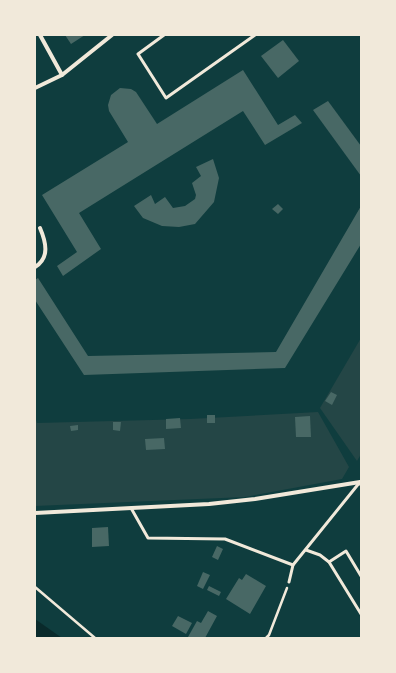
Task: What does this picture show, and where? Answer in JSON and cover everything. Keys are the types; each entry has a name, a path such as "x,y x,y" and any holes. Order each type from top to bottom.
{"street":[{"path":"40,35 62,75"},
{"path":"35,88 62,75 112,35"},
{"path":"35,267 43,261 46,251 40,228"},
{"path":"35,513 255,499 361,482"}],"lane":[{"path":"164,35 138,54 166,98 255,35"},
{"path":"289,582 293,565 361,482"},
{"path":"131,508 148,538 226,539 293,565"},
{"path":"306,550 320,555 329,562 361,614"},
{"path":"329,562 346,551 361,576"}],"path":[{"path":"266,638 289,582"},
{"path":"35,587 95,638"}],"shaded area":[{"path":"361,338 361,454 357,461 320,408"},
{"path":"318,412 349,467 342,479 245,497 35,506 35,417 37,423 190,419"},
{"path":"35,619 62,638 35,638"}],"building":[{"path":"65,35 85,35 71,44"},
{"path":"283,40 299,61 278,78 261,56"},
{"path":"243,70 278,125 295,115 302,123 265,145 243,111 79,213 101,249 63,276 57,266 77,252 42,195 128,142 109,111 108,105 111,95 120,88 131,89 136,92 157,124"},
{"path":"328,101 361,146 361,176 313,110"},
{"path":"213,159 219,178 214,202 195,224 179,227 162,226 143,218 134,206 151,195 155,204 165,197 173,208 185,206 195,199 196,195 192,183 201,176 196,167"},
{"path":"278,204 283,209 278,214 272,209"},
{"path":"361,206 361,244 285,368 84,375 35,300 35,280 38,278 88,356 276,352"},
{"path":"331,392 337,395 332,405 325,401"},
{"path":"207,415 215,415 215,423 207,423"},
{"path":"310,416 311,437 296,437 295,417"},
{"path":"180,418 181,428 166,429 166,419"},
{"path":"113,422 121,422 120,431 113,430"},
{"path":"78,425 78,430 71,431 70,426"},
{"path":"164,438 165,449 146,450 145,439"},
{"path":"108,527 109,546 92,547 92,528"},
{"path":"217,546 223,549 218,560 212,557"},
{"path":"203,572 210,575 203,589 197,586"},
{"path":"246,574 266,586 250,614 226,599 239,578 242,580"},
{"path":"209,586 221,592 219,596 207,590"},
{"path":"208,611 217,616 205,638 188,637 197,621 201,623"},
{"path":"178,616 192,623 186,634 172,626"}]}
